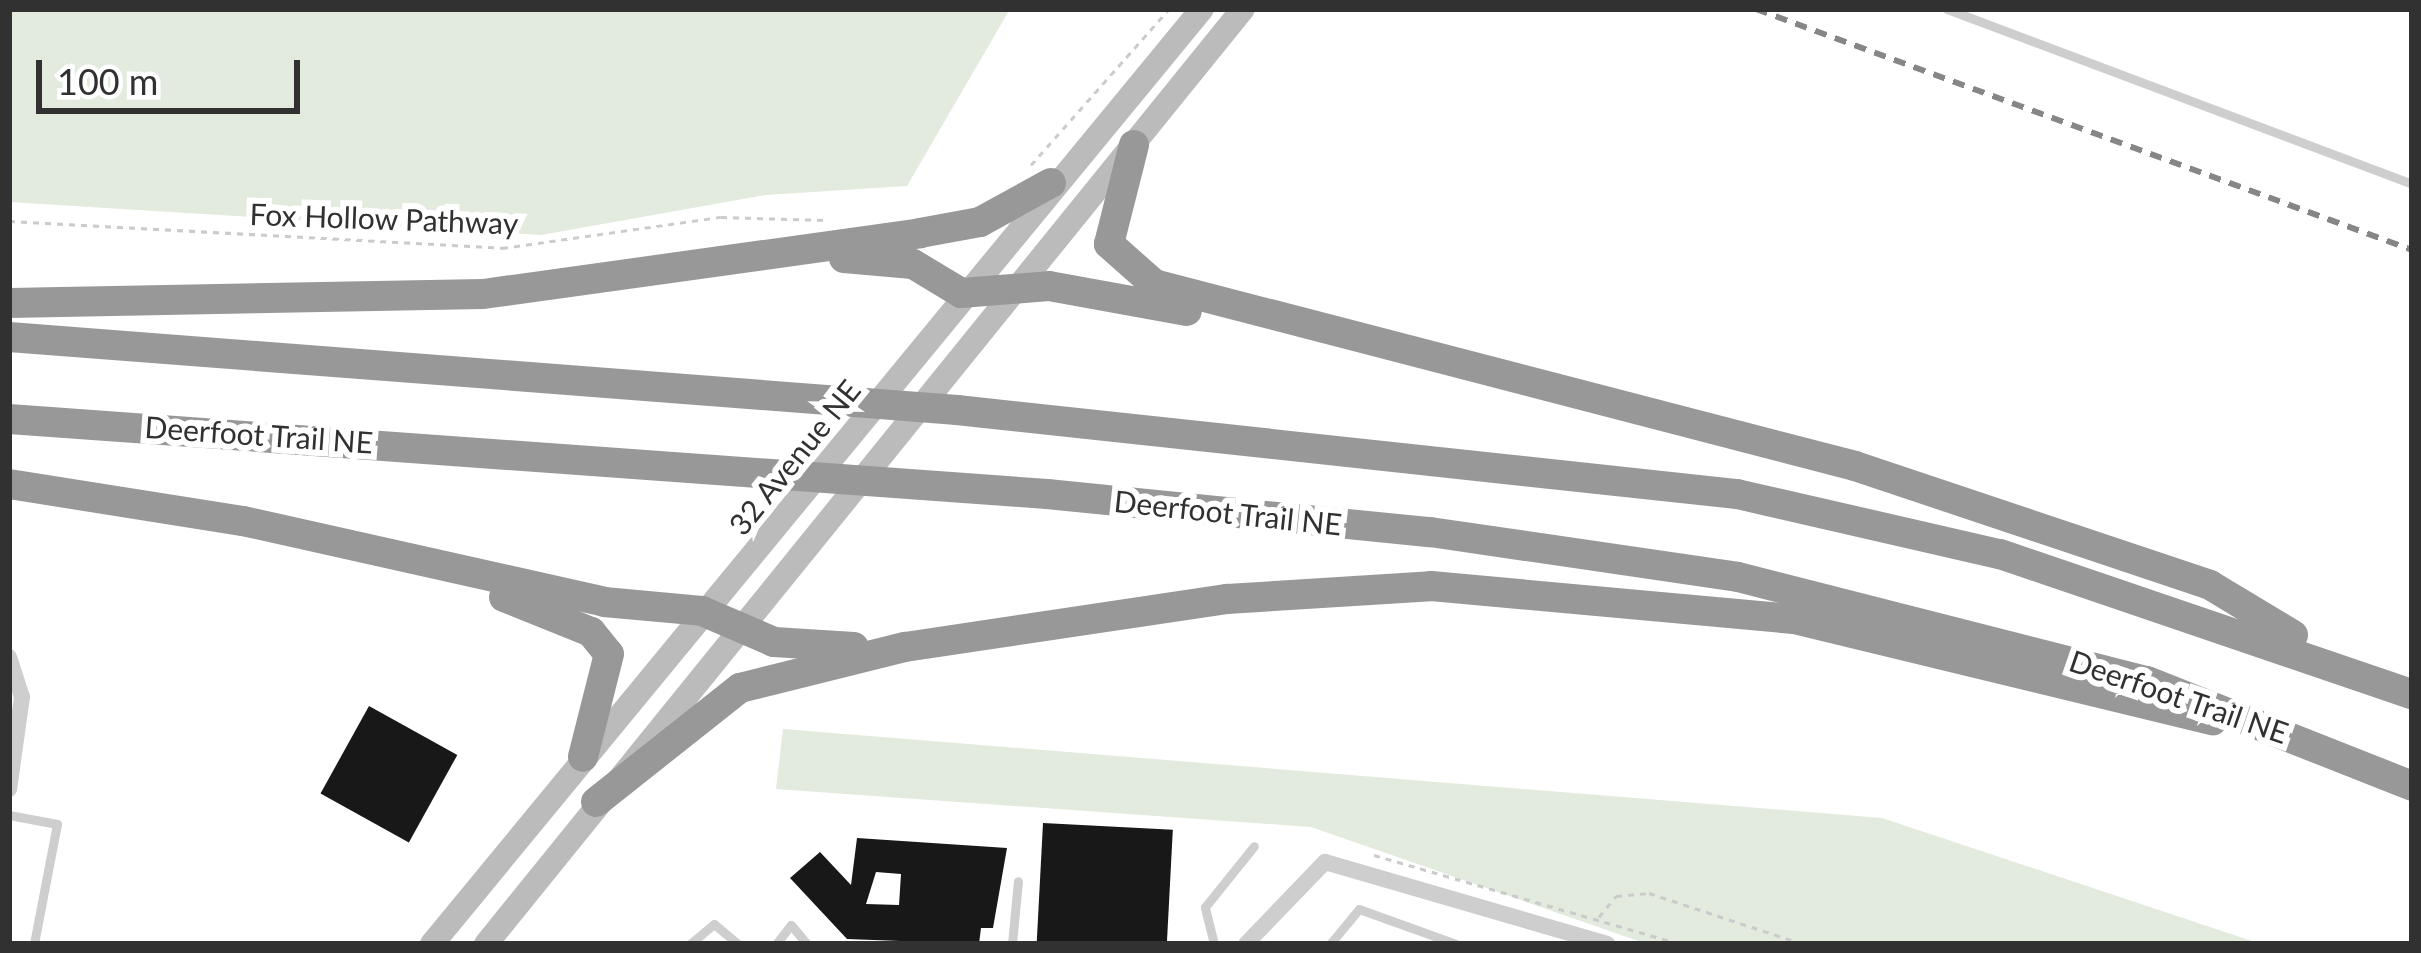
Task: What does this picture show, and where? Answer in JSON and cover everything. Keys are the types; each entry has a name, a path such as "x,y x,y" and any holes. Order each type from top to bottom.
{"highway":[{"path":"1133,145 1106,225 1132,272 1855,466 2210,586 2336,661"},
{"path":"9,303 483,294 784,254 980,221 1034,174"},
{"path":"784,254 914,264 961,293 1021,287 1477,363"},
{"path":"9,337 957,410 1737,494 2000,554 2336,661 2412,694"},
{"name":"Deerfoot Trail NE","path":"9,419 1430,532 1738,577 1958,625 2295,735 2412,786"},
{"path":"9,484 326,541 604,602 702,611 804,647 905,647"},
{"path":"326,541 591,632 609,674 584,757"},
{"path":"596,802 740,688 905,647 1227,599 1431,586 1794,619 2295,735"}],"main road":[{"name":"32 Avenue NE","path":"433,944 914,356 961,293 1034,174 1202,9"},
{"path":"486,944 596,802 958,357 1021,287 1243,9"}],"street":[{"path":"9,789 22,697 11,659"},
{"path":"1253,942 1325,862 1370,868 1555,936 1606,944"}],"lane":[{"path":"1947,9 2412,184"},
{"path":"9,814 57,824 34,944"},
{"path":"1214,944 1205,907 1254,846"},
{"path":"1012,944 1018,881"},
{"path":"1330,944 1359,909 1456,944"},
{"path":"690,944 714,924 738,944"},
{"path":"776,944 791,925 807,944"}],"path":[{"path":"1034,174 1168,9"},
{"name":"Fox Hollow Pathway","path":"9,221 502,248 721,217 848,219"},
{"path":"1370,868 1389,851 1681,944"},
{"path":"1598,918 1616,896 1649,893 1803,944"}],"shaded area":[{"path":"9,9 1010,9 907,186 766,195 541,235 9,202"},
{"path":"783,729 1882,818 2261,944 1647,944 1311,827 776,789"}],"building":[{"path":"369,706 457,755 409,842 321,793"},
{"path":"1043,823 1173,830 1167,944 1037,944"},
{"path":"857,838 1007,848 993,928 981,928 979,944 847,939 790,878 820,852 851,885","holes":["876,872 901,874 899,905 866,904"]}],"railway":[{"path":"1756,9 2412,250"}]}
